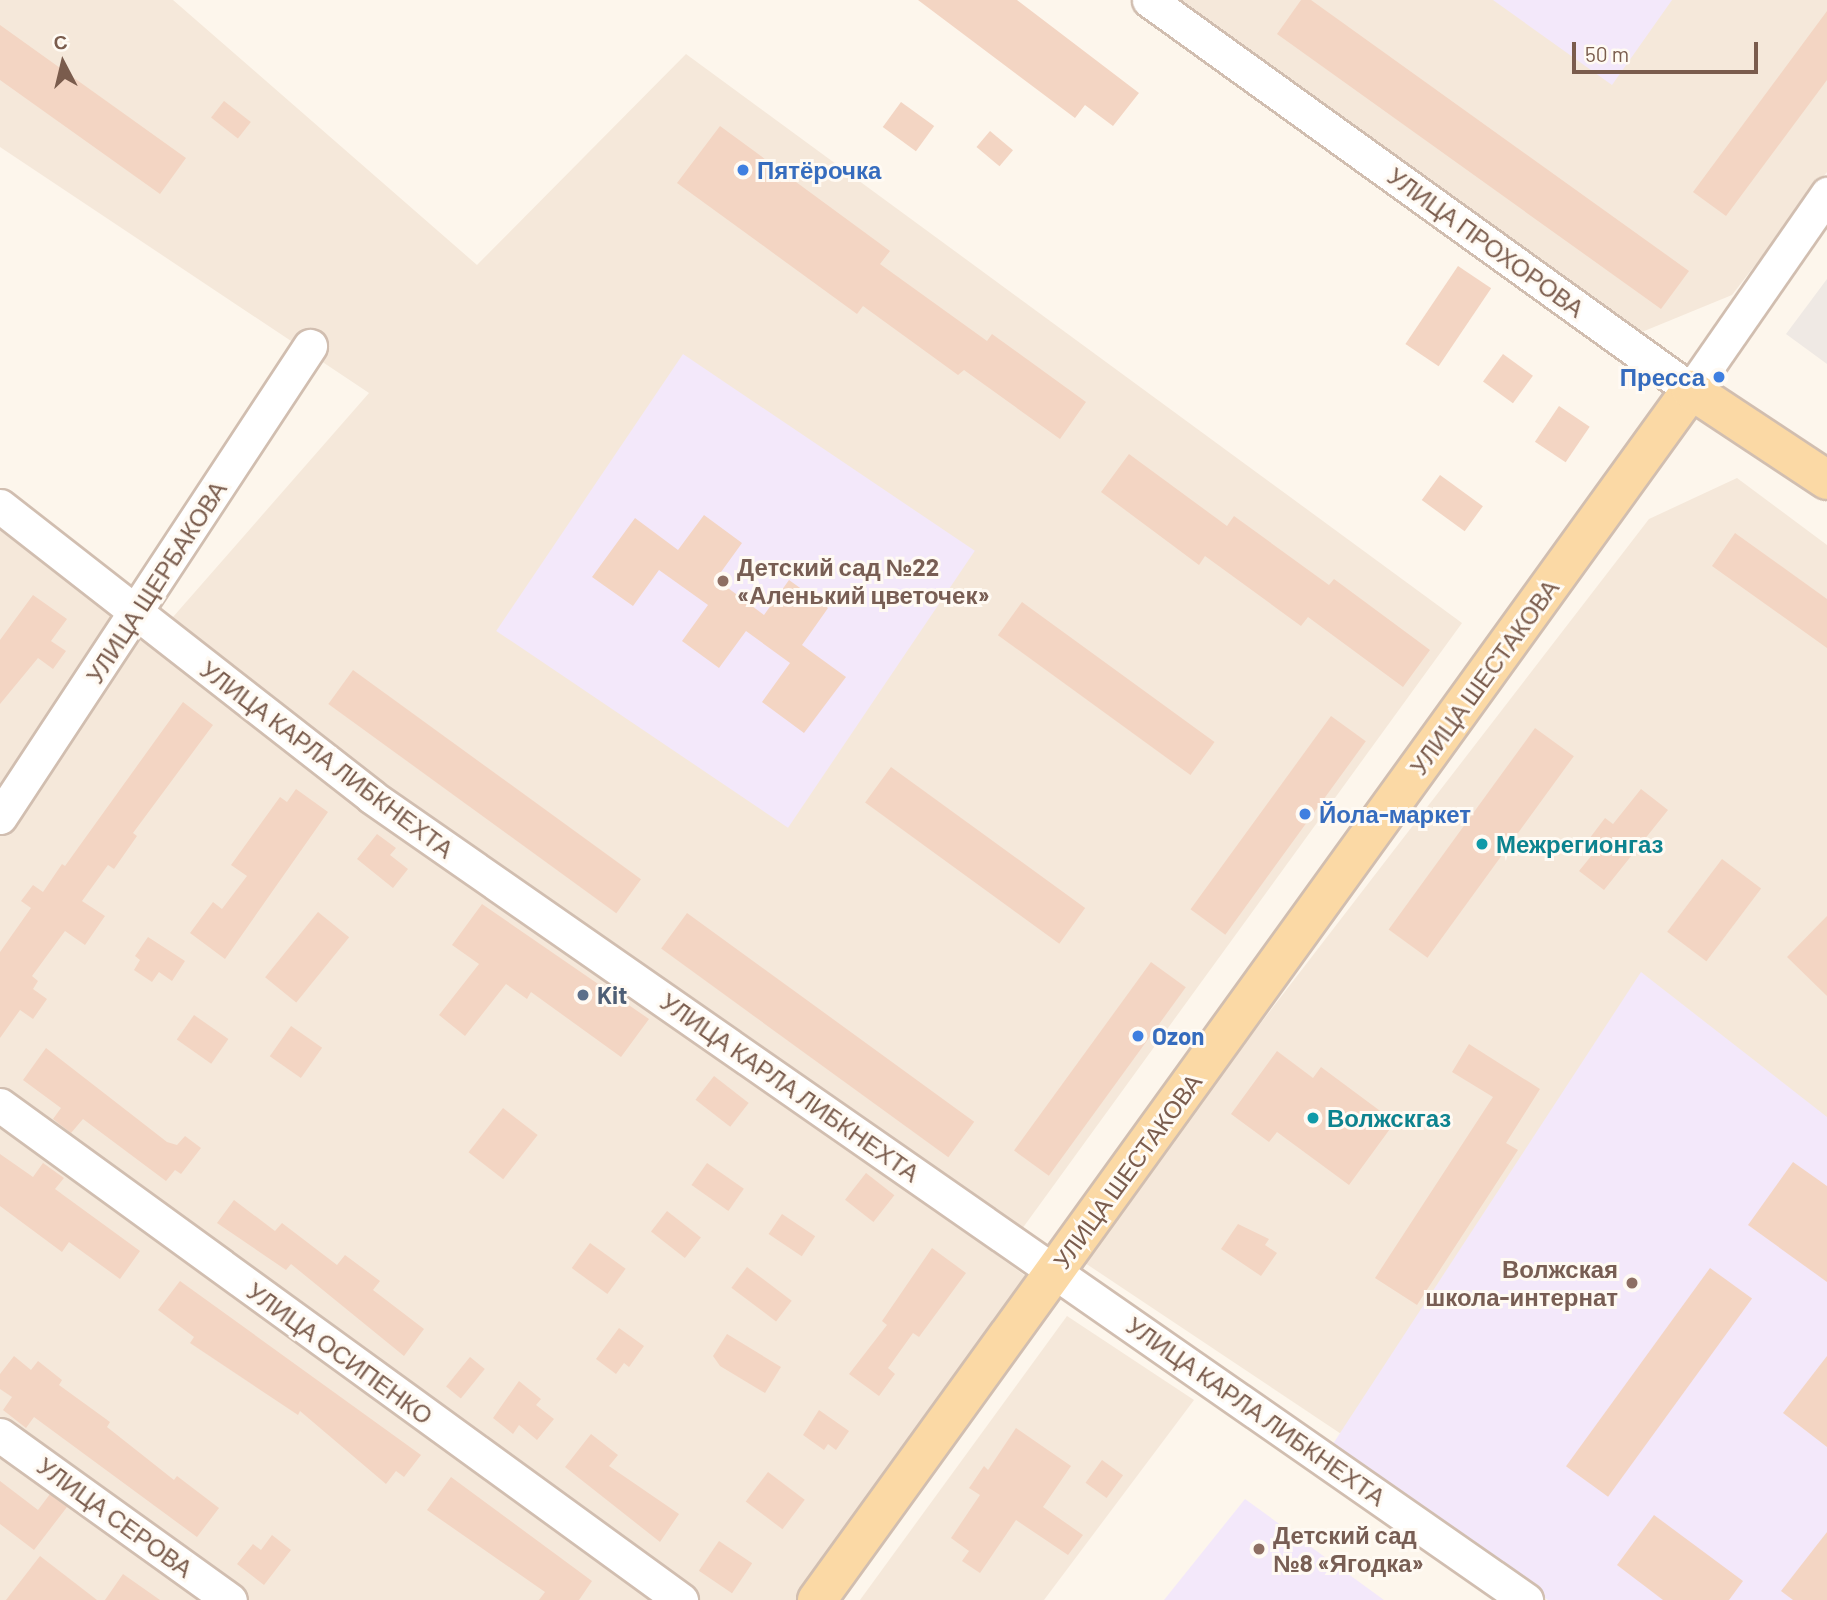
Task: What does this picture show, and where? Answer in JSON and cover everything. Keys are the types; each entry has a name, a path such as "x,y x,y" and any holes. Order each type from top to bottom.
{"main road":[{"name":"УЛИЦА ПРОХОРОВА","path":"1691,390 1827,480"},
{"name":"УЛИЦА ШЕСТАКОВА","path":"817,1600 1691,390"}],"street":[{"name":"УЛИЦА ПРОХОРОВА","path":"1149,0 1691,390"},
{"name":"УЛИЦА ШЕСТАКОВА","path":"1691,390 1827,194"},
{"name":"УЛИЦА ЩЕРБАКОВА","path":"0,817 136,615 310,346"},
{"name":"УЛИЦА КАРЛА ЛИБКНЕХТА","path":"0,506 372,797 1526,1600"},
{"name":"УЛИЦА ОСИПЕНКО","path":"0,1105 681,1600"},
{"name":"УЛИЦА СЕРОВА","path":"0,1435 230,1600"}],"shaded area":[{"path":"0,0 173,0 477,265 686,54 1462,623 1014,1240 159,633 369,393 0,147"},
{"path":"1180,0 1827,0 1827,172 1732,295 1637,334"},
{"path":"1493,0 1672,0 1612,85"},
{"path":"1827,279 1827,364 1786,334"},
{"name":"Детский сад №22 «Аленький цветочек»","path":"683,354 975,551 788,828 496,631"},
{"path":"1737,478 1827,545 1827,1600 1590,1600 1079,1259 1649,519"},
{"path":"0,527 1035,1283 804,1600 0,1600"},
{"name":"Волжская школа-интернат","path":"1641,972 1827,1117 1827,1600 1548,1600 1329,1450"},
{"path":"1067,1316 1194,1400 1044,1600 860,1600"},
{"name":"Детский сад №8 «Ягодка»","path":"1245,1499 1384,1600 1164,1600"}],"building":[{"path":"918,0 1017,0 1139,93 1113,126 1085,105 1075,118"},
{"path":"1301,0 1311,0 1689,271 1661,309 1277,34"},
{"path":"1827,11 1827,80 1726,216 1693,192"},
{"path":"0,25 186,158 160,194 0,80"},
{"path":"224,101 251,122 238,138 211,118"},
{"path":"901,102 934,126 916,151 883,127"},
{"path":"720,126 890,251 880,264 987,341 992,334 1086,402 1060,439 964,370 958,375 863,306 857,314 677,183"},
{"path":"990,131 1013,150 999,166 977,147"},
{"path":"1458,266 1491,288 1439,366 1405,344"},
{"path":"1503,354 1533,376 1513,403 1483,382"},
{"path":"1559,406 1590,427 1566,462 1535,442"},
{"path":"1129,454 1227,526 1234,516 1329,585 1334,579 1430,650 1403,687 1308,617 1301,626 1205,556 1199,565 1101,492"},
{"path":"1440,475 1483,506 1465,531 1422,500"},
{"path":"704,515 742,543 716,579 764,615 789,580 828,608 802,645 846,677 804,733 762,702 790,663 746,631 719,668 682,641 708,605 659,570 633,606 592,577 635,518 678,550"},
{"path":"1735,533 1827,599 1827,648 1712,566"},
{"path":"33,595 67,619 51,641 66,651 53,669 38,658 0,704 0,640"},
{"path":"1022,602 1215,742 1190,775 998,635"},
{"path":"353,670 641,879 616,913 328,704"},
{"path":"183,702 213,725 133,833 137,836 114,869 108,865 82,901 105,916 85,945 65,931 32,976 38,981 33,989 47,999 33,1019 20,1010 0,1038 0,952 31,908 21,901 33,885 43,892 62,864 65,866"},
{"path":"1331,716 1366,741 1225,935 1191,909"},
{"name":"Межрегионгаз","path":"1535,728 1574,756 1427,958 1389,929"},
{"path":"891,767 1085,908 1059,944 865,803"},
{"path":"296,789 328,812 225,959 190,933 213,902 222,909 247,876 231,865 280,797 287,802"},
{"path":"1641,789 1668,810 1604,890 1579,871 1596,850 1586,843 1605,818 1613,824"},
{"path":"377,834 396,848 390,855 408,869 393,888 357,859"},
{"path":"1722,859 1761,888 1706,961 1667,932"},
{"path":"482,904 649,1019 621,1057 531,992 527,999 506,984 465,1036 439,1015 479,964 452,945"},
{"path":"318,912 349,937 296,1002 265,977"},
{"path":"687,913 974,1122 948,1157 661,949"},
{"path":"1827,916 1827,996 1787,957"},
{"path":"148,937 185,961 172,981 159,972 152,982 134,970 140,960 135,956"},
{"path":"1151,962 1186,987 1049,1176 1014,1151"},
{"path":"194,1015 228,1039 211,1064 177,1040"},
{"path":"291,1026 322,1048 301,1078 270,1056"},
{"path":"1469,1044 1540,1089 1506,1143 1518,1150 1417,1305 1375,1278 1493,1097 1452,1072"},
{"path":"46,1048 167,1142 177,1145 185,1136 201,1148 181,1174 175,1170 166,1181 83,1119 71,1133 53,1119 61,1108 23,1080"},
{"name":"Волжскгаз","path":"1277,1051 1313,1078 1321,1067 1395,1122 1349,1185 1277,1132 1269,1142 1231,1114"},
{"path":"714,1076 749,1103 730,1127 696,1100"},
{"path":"503,1108 538,1135 503,1179 469,1152"},
{"path":"0,1154 33,1177 43,1163 64,1178 55,1189 140,1251 120,1279 69,1242 62,1252 0,1206"},
{"path":"1793,1162 1827,1186 1827,1282 1748,1225"},
{"path":"707,1163 744,1189 728,1211 692,1185"},
{"path":"866,1173 894,1195 873,1222 845,1200"},
{"path":"234,1200 275,1231 282,1223 337,1265 345,1255 380,1281 373,1290 424,1329 404,1356 291,1264 286,1270 217,1223"},
{"path":"667,1211 701,1237 685,1258 651,1231"},
{"path":"782,1214 815,1236 802,1256 769,1234"},
{"path":"1238,1224 1269,1239 1265,1245 1277,1253 1261,1276 1221,1249"},
{"path":"590,1243 626,1269 607,1294 572,1268"},
{"path":"932,1248 966,1273 919,1337 913,1333 888,1368 895,1374 879,1396 849,1374 887,1325 882,1321"},
{"path":"747,1267 792,1301 776,1321 731,1288"},
{"path":"1710,1268 1752,1299 1608,1497 1566,1466"},
{"path":"180,1281 421,1455 404,1477 396,1471 386,1484 300,1411 298,1415 190,1343 194,1337 158,1310"},
{"path":"619,1328 644,1346 629,1367 624,1363 616,1374 596,1359"},
{"path":"727,1334 781,1367 765,1393 720,1366 713,1356"},
{"path":"14,1356 31,1370 38,1361 62,1380 59,1385 110,1422 107,1427 174,1480 177,1476 219,1508 197,1537 34,1417 26,1428 3,1410 12,1397 0,1389 0,1374"},
{"path":"1827,1356 1827,1447 1783,1413"},
{"path":"470,1357 485,1369 461,1398 446,1387"},
{"path":"519,1381 541,1399 536,1405 554,1419 537,1440 519,1425 513,1434 493,1418"},
{"path":"819,1410 849,1431 836,1450 828,1444 824,1450 803,1435"},
{"path":"1016,1428 1071,1466 1043,1507 1083,1535 1068,1555 1016,1520 980,1573 962,1561 969,1551 951,1538 980,1495 969,1488 984,1466 988,1470"},
{"path":"591,1434 618,1455 609,1466 679,1514 660,1542 565,1467"},
{"path":"1102,1460 1123,1475 1107,1498 1086,1483"},
{"path":"768,1472 805,1500 782,1529 746,1502"},
{"path":"451,1477 592,1581 579,1600 539,1600 545,1592 427,1510"},
{"path":"0,1481 38,1510 50,1494 67,1507 34,1550 0,1524"},
{"path":"1654,1515 1743,1581 1729,1600 1663,1600 1617,1565"},
{"path":"1827,1532 1827,1600 1793,1600 1781,1591"},
{"path":"272,1535 291,1550 264,1585 237,1564 253,1544 261,1550"},
{"path":"719,1541 752,1563 732,1593 699,1571"},
{"path":"40,1556 97,1600 6,1600"},
{"path":"123,1574 160,1600 105,1600"}],"place":[{"name":"Пятёрочка","path":"743,170"},
{"name":"Пресса","path":"1719,377"},
{"name":"Детский сад №22 «Аленький цветочек»","path":"723,581"},
{"name":"Йола-маркет","path":"1305,814"},
{"name":"Межрегионгаз","path":"1482,844"},
{"name":"Kit","path":"583,995"},
{"name":"Ozon","path":"1138,1036"},
{"name":"Волжскгаз","path":"1313,1118"},
{"name":"Волжская школа-интернат","path":"1632,1283"},
{"name":"Детский сад №8 «Ягодка»","path":"1259,1549"}]}
